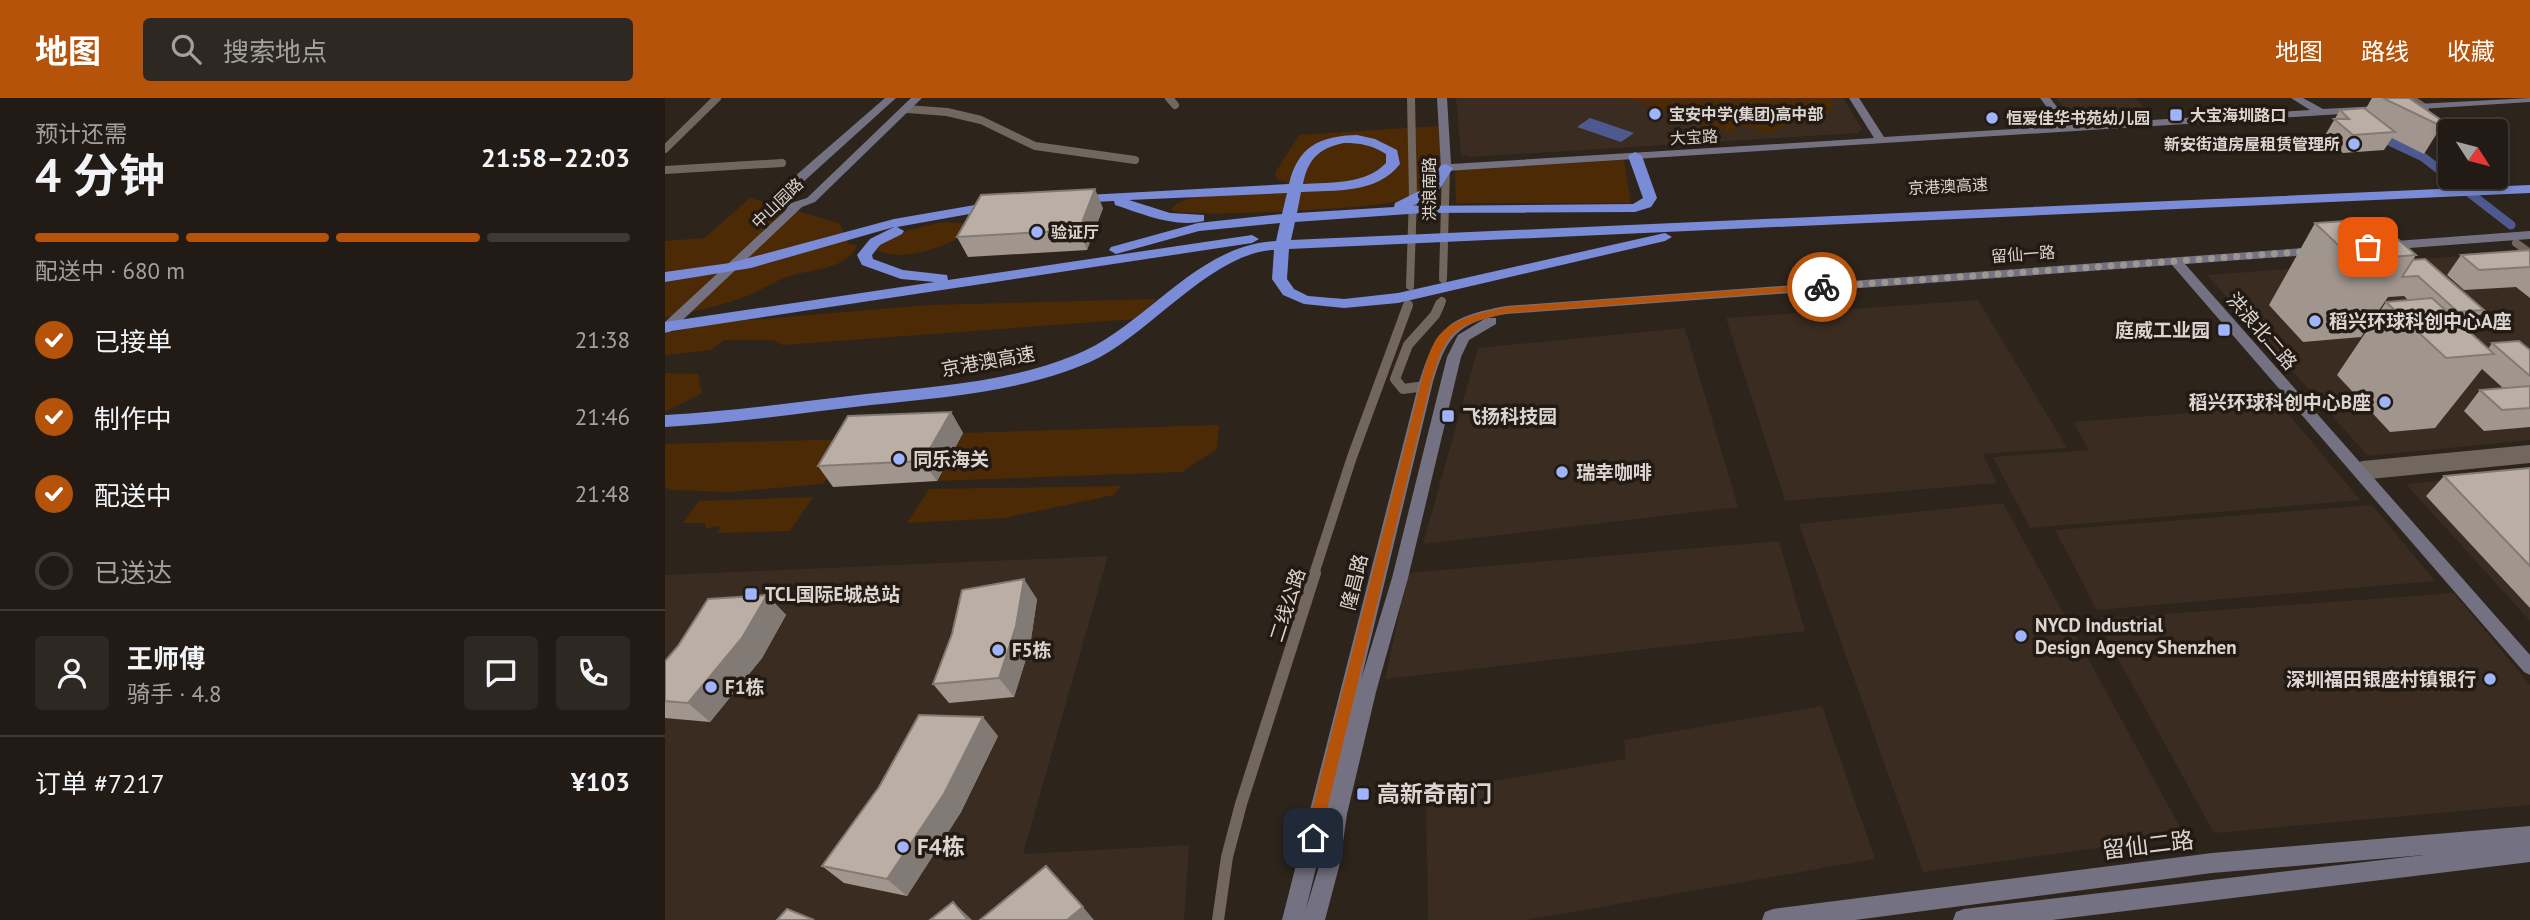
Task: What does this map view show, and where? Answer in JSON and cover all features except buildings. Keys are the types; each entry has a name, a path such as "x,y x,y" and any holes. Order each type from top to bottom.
{"highway":[{"name":"京港澳高速","path":"1405,207 1383,209 1184,219 1124,203 1065,202 1350,185 1383,174 1392,166 1394,158 1389,150 1375,142 1346,140 1315,149 1305,157 1300,166 1278,267 1281,282 1291,293 1323,304 1364,303 1671,236 1857,218"},
{"path":"1045,271 1214,224 1405,207 1422,203 1448,209 1635,208 1646,204 1650,198 1635,156"},
{"path":"1422,203 1446,168"},
{"path":"2508,182 2530,179"},
{"name":"京港澳高速","path":"665,421 967,387 1031,376 1084,358 1126,336 1195,279 1238,253 1298,243 2438,182"},
{"path":"2508,188 2530,189"},
{"name":"京港澳高速","path":"665,328 1255,239 1857,218 2460,192 2469,189"},
{"path":"665,277 722,272 899,223 958,210 1011,206 960,214 898,231 870,247 865,259 882,269 925,278 1024,274"}],"main road":[{"path":"891,98 778,196 774,201 775,205 792,207 811,200 905,102 918,98"},
{"name":"洪浪南路","path":"1442,98 1446,168"},
{"path":"1854,98 1881,141"},
{"path":"2045,98 2069,129"},
{"path":"2296,98 2321,111"},
{"name":"大宝路","path":"1446,168 2530,100"},
{"name":"中山园路","path":"665,317 905,102"},
{"name":"中山园路","path":"665,328 905,102"},
{"name":"大宝路","path":"2069,129 2321,111 2423,107"},
{"path":"2523,242 2367,250 2530,235"},
{"name":"留仙一路","path":"1520,312 2326,253 2214,265 2182,265"},
{"name":"洪浪北二路","path":"2182,265 2202,284 2364,470 2530,667"},
{"name":"洪浪北二路","path":"2182,265 2530,653"},
{"path":"2202,284 2197,272 2214,265"},
{"path":"1314,920 1330,863 1337,814 1367,692 1400,578 1454,357 1459,343 1475,329 1520,312"},
{"name":"隆昌路","path":"1293,920 1425,386 1438,344 1446,333 1464,322 1485,314 1520,312"},
{"name":"留仙二路","path":"1773,920 2212,863 2530,836"},
{"path":"1964,920 2530,852"}],"street":[{"path":"665,149 717,98"},
{"path":"1169,98 1175,105"},
{"path":"1410,286 1413,197 1411,98"},
{"path":"2410,98 2423,107"},
{"path":"905,102 981,120 1035,146 1135,160"},
{"path":"665,170 782,163"},
{"name":"洪浪南路","path":"1443,279 1446,168"},
{"path":"2523,242 2530,253"},
{"path":"1425,386 1404,390 1395,379 1408,345 1435,315 1442,301"},
{"name":"二线公路","path":"1218,920 1227,856 1241,804 1352,457 1408,305"},
{"path":"2364,470 2530,450"},
{"path":"2364,470 2530,458"}],"shaded area":[{"name":"宝安中学(集团)高中部","path":"1456,98 1843,98 1862,129 1858,133 1470,157 1461,155"},
{"path":"1626,98 1829,98 1833,107 1819,119 1786,126 1770,134 1741,125 1732,132 1723,129 1715,135 1697,129 1703,123"},
{"path":"2056,98 2135,98 2155,118 2083,123 2074,120"},
{"path":"1438,126 1441,167 1436,181 1404,200 1280,212 1210,213 1171,210 1178,203 1206,195 1285,190 1287,182 1277,179 1275,173 1299,135"},
{"path":"1624,160 1631,203 1456,203 1455,170"},
{"path":"750,198 839,223 849,244 857,245 852,253 837,264 785,278 729,302 665,318 665,241 704,238"},
{"path":"944,222 967,224 968,233 923,252 899,255 877,250 877,246 901,233"},
{"path":"2503,253 2530,260 2530,440 2368,456 2207,275"},
{"path":"1157,299 1136,319 782,345 773,340 724,340 711,350 665,355 665,334 703,324 929,305"},
{"path":"1978,300 2067,448 1983,454 1997,483 1785,501 1726,318"},
{"path":"1685,328 1738,507 1423,544 1478,348"},
{"path":"665,373 698,374 702,393 665,412"},
{"path":"2282,406 2360,500 2030,528 1993,457 2089,450 2073,422"},
{"path":"1219,425 1217,449 1182,472 937,481 963,433"},
{"path":"852,439 823,484 730,492 672,490 665,487 665,444"},
{"path":"2530,472 2530,621 2406,484"},
{"path":"1121,486 1114,495 1004,518 907,523 929,489"},
{"path":"813,497 790,531 717,533 721,526 706,528 705,523 683,523 699,501"},
{"path":"2003,503 2185,836 1923,872 1799,524"},
{"path":"2372,505 2435,581 2097,610 2055,530"},
{"path":"1779,541 1805,631 1385,679 1408,573"},
{"path":"1108,556 1023,854 1189,845 1184,920 665,920 665,575"},
{"path":"2454,593 2530,685 2530,805 2214,833 2096,619"},
{"path":"1822,706 1875,859 1526,920 1428,920 1426,792 1626,759 1624,740"}],"water":[{"path":"1590,118 1634,133 1621,142 1577,127"}],"waterway":[{"path":"2374,134 2423,157 2511,225"}],"way so far":[{"path":"1822,287 2368,247"}],"place":[{"name":"宝安中学(集团)高中部","path":"1655,114"},
{"name":"大宝海圳路口","path":"2176,115"},
{"name":"恒爱佳华书苑幼儿园","path":"1992,118"},
{"name":"新安街道房屋租赁管理所","path":"2354,144"},
{"name":"验证厅","path":"1037,232"},
{"name":"稻兴环球科创中心A座","path":"2315,321"},
{"name":"庭威工业园","path":"2224,330"},
{"name":"稻兴环球科创中心B座","path":"2385,402"},
{"name":"飞扬科技园","path":"1448,416"},
{"name":"同乐海关","path":"899,459"},
{"name":"瑞幸咖啡","path":"1562,472"},
{"name":"TCL国际E城总站","path":"751,594"},
{"name":"NYCD Industrial Design Agency Shenzhen","path":"2021,636"},
{"name":"F5栋","path":"998,650"},
{"name":"深圳福田银座村镇银行","path":"2490,679"},
{"name":"F1栋","path":"711,687"},
{"name":"高新奇南门","path":"1363,794"},
{"name":"F4栋","path":"903,847"}],"route":[{"path":"1313,838 1425,386 1438,344 1446,333 1473,318 1506,310 1822,287"}]}
